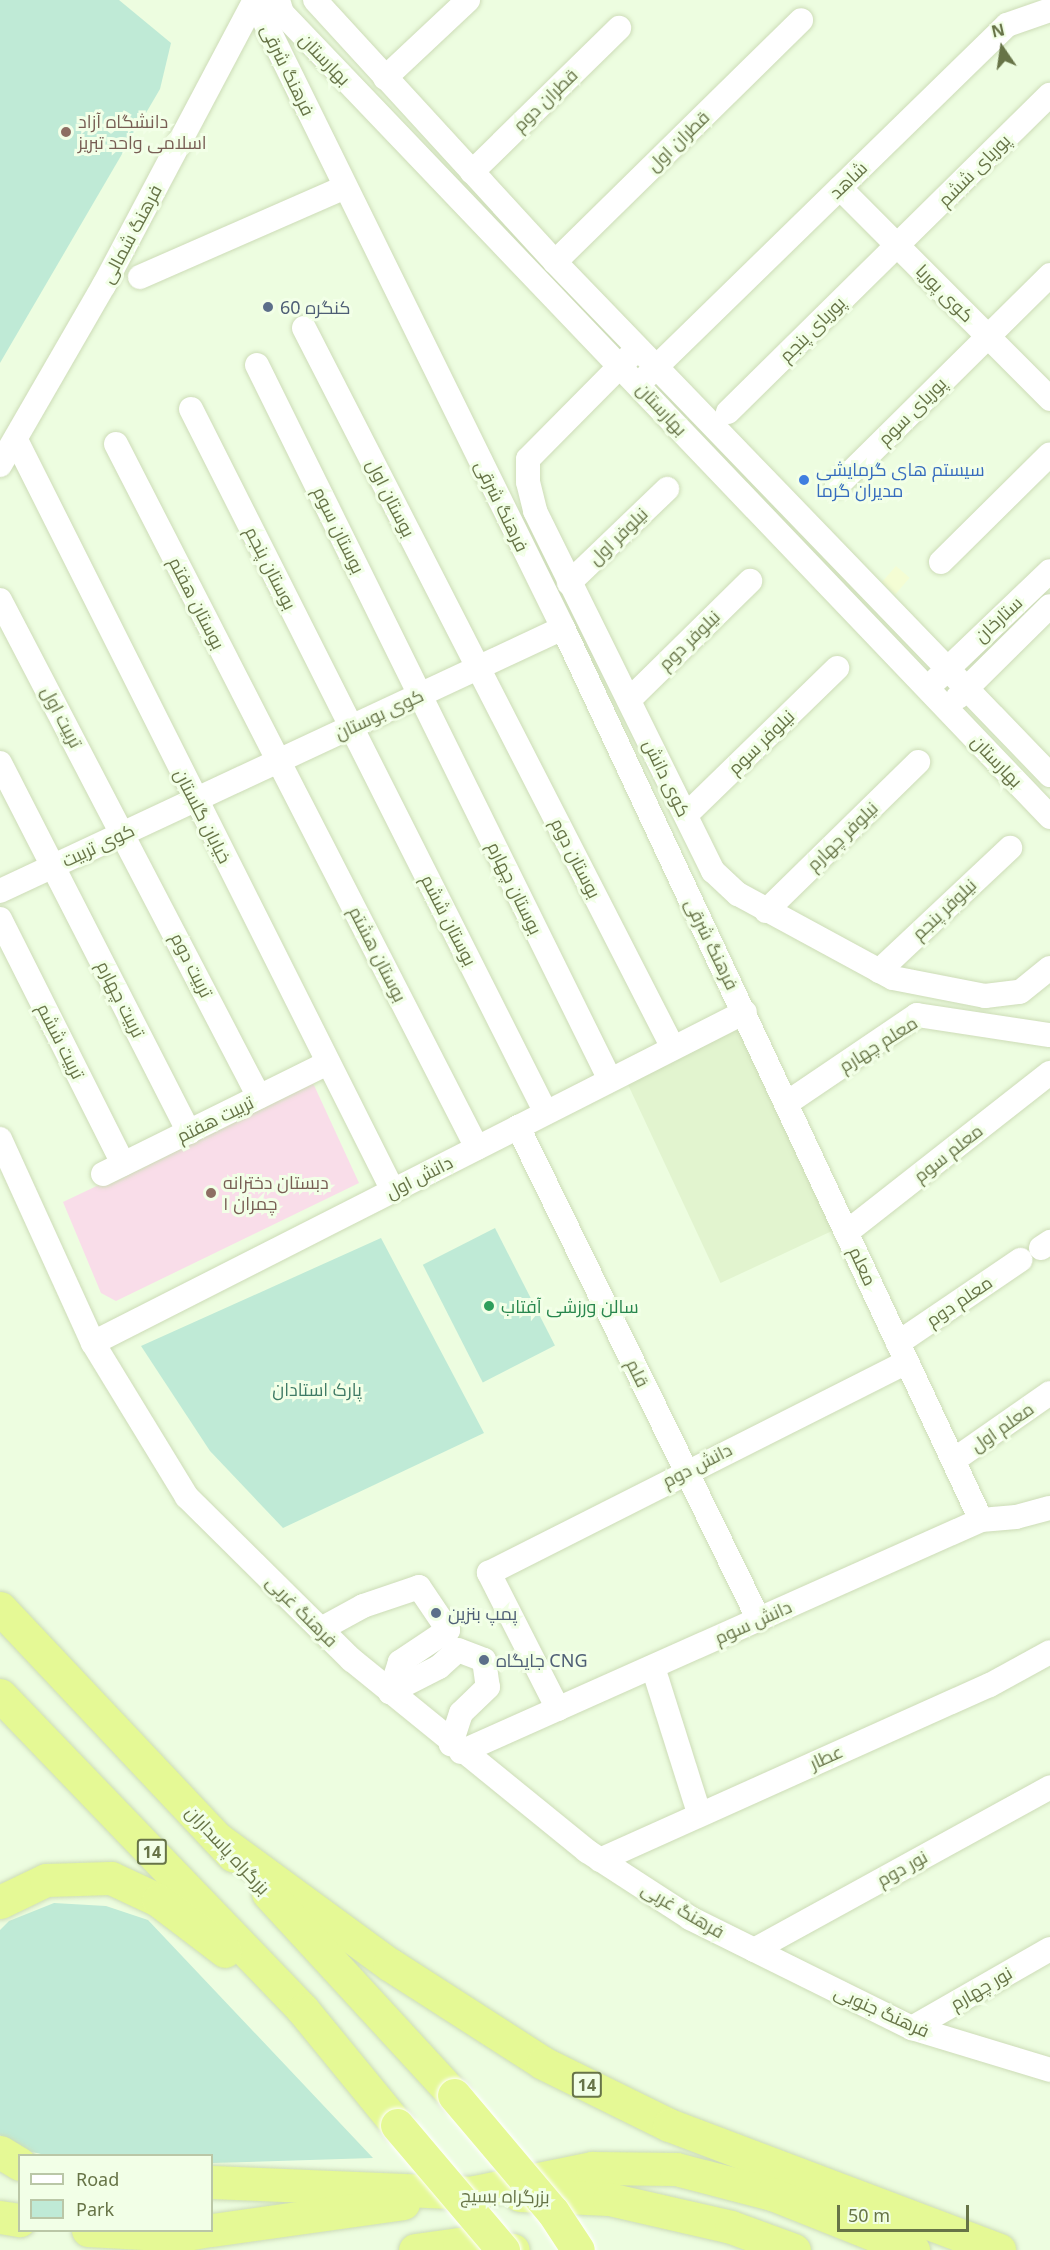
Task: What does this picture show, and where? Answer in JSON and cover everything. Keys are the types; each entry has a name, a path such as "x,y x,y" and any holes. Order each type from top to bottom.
{"highway":[{"name":"بزرگراه پاسداران","path":"0,1608 218,1839 454,2095 553,2212 578,2250"},
{"name":"14","path":"0,1695 303,2010 503,2250"},
{"name":"14","path":"218,1839 389,1964 543,2063 669,2124 999,2250"},
{"path":"0,1902 46,1880 111,1878 158,1900 303,2010"},
{"path":"0,2152 18,2163"},
{"path":"213,2182 470,2193 592,2168 676,2169 772,2194 913,2250"},
{"name":"بزرگراه بسیج","path":"213,2230 470,2193 609,2199 731,2227 794,2250"},
{"path":"0,2217 18,2220"},
{"name":"بزرگراه بسیج","path":"125,2232 181,2235 199,2232"},
{"path":"415,2250 459,2244 513,2250"}],"street":[{"name":"بهارستان","path":"315,0 555,262 639,346 1050,775"},
{"path":"385,78 468,0"},
{"name":"بهارستان","path":"263,1 282,13 638,383 1050,817"},
{"name":"فرهنگ شرقی","path":"263,1 345,187 563,628 745,1012"},
{"name":"فرهنگ شمالی","path":"0,465 263,1"},
{"name":"شاهد","path":"638,383 658,368 1007,26 1050,10"},
{"name":"قطران اول","path":"555,262 801,20"},
{"name":"قطران دوم","path":"472,172 618,28"},
{"name":"پوریای ششم","path":"897,245 1050,95"},
{"path":"140,277 345,187"},
{"name":"کوی پوریا","path":"840,188 1050,399"},
{"name":"پوریای پنجم","path":"728,412 897,245"},
{"name":"پوریای سوم","path":"837,486 1050,275"},
{"name":"بوستان اول","path":"304,328 478,668"},
{"path":"620,365 639,346"},
{"name":"بوستان سوم","path":"257,365 420,695"},
{"name":"کوی دانش","path":"620,365 528,459 535,511 713,871 738,894 766,911 892,978 986,996 1020,992 1050,968"},
{"name":"بوستان پنجم","path":"191,409 351,727"},
{"name":"خیابان گلستان","path":"16,440 393,1191"},
{"name":"بوستان هفتم","path":"116,444 278,761"},
{"path":"941,562 1050,454"},
{"name":"نیلوفر اول","path":"569,583 667,489"},
{"name":"ستارخان","path":"928,690 946,667 1050,571"},
{"name":"نیلوفر دوم","path":"628,700 750,581"},
{"name":"تربیت اول","path":"0,600 124,833"},
{"name":"ستارخان","path":"946,708 1050,606"},
{"name":"کوی بوستان","path":"195,800 563,628"},
{"name":"بوستان دوم","path":"478,668 673,1048"},
{"name":"نیلوفر سوم","path":"686,815 837,669"},
{"name":"بوستان چهارم","path":"420,695 610,1080"},
{"name":"بوستان ششم","path":"351,727 546,1113"},
{"name":"بوستان هشتم","path":"278,761 477,1148"},
{"name":"نیلوفر چهارم","path":"766,911 918,762"},
{"name":"تربیت چهارم","path":"0,763 189,1131"},
{"name":"کوی تربیت","path":"0,891 195,800"},
{"name":"تربیت دوم","path":"124,833 259,1097"},
{"name":"نیلوفر پنجم","path":"879,971 1010,848"},
{"name":"تربیت ششم","path":"0,919 113,1169"},
{"name":"دانش اول","path":"93,1343 745,1012"},
{"name":"معلم","path":"745,1012 981,1520"},
{"name":"معلم چهارم","path":"787,1103 917,1016 1050,1035"},
{"name":"تربیت هفتم","path":"113,1169 328,1063"},
{"name":"معلم سوم","path":"847,1232 1050,1073"},
{"name":"قلم","path":"518,1127 759,1620"},
{"name":"فرهنگ غربی","path":"0,1139 93,1343 187,1497 321,1629 456,1748 600,1860 690,1918 754,1950"},
{"name":"معلم دوم","path":"903,1352 1020,1260"},
{"name":"دانش دوم","path":"558,1709 489,1573 686,1470 903,1352"},
{"name":"معلم اول","path":"954,1460 1050,1393"},
{"name":"دانش سوم","path":"456,1748 558,1709 981,1520 1016,1517 1050,1508"},
{"path":"321,1629 363,1606 419,1587 448,1630 400,1662 390,1692"},
{"path":"390,1692 439,1667 458,1650 484,1660 488,1687 461,1713 456,1748"},
{"name":"عطار","path":"600,1860 699,1813 990,1685 1050,1652"},
{"path":"653,1667 699,1813"},
{"name":"نور دوم","path":"754,1950 1050,1787"},
{"name":"نور چهارم","path":"912,2028 1050,1948"},
{"name":"فرهنگ جنوبی","path":"754,1950 912,2028 1050,2070"}],"shaded area":[{"path":"896,566 910,578 895,594 882,583"},
{"path":"738,1020 836,1229 721,1283 623,1074"},
{"name":"دبستان دخترانه چمران ۱","path":"313,1083 359,1183 116,1301 101,1293 63,1202"}],"green space":[{"name":"دانشگاه آزاد اسلامی واحد تبریز","path":"0,0 119,0 171,43 160,89 0,363"},
{"name":"سالن ورزشی آفتاب","path":"495,1228 555,1346 483,1382 423,1265"},
{"name":"پارک استادان","path":"381,1238 484,1433 283,1528 210,1451 141,1346"},
{"path":"54,1903 106,1906 148,1920 373,2158 213,2163 213,2154 41,2154 23,2150 0,2135 0,1930 9,1921"}],"place":[{"name":"دانشگاه آزاد اسلامی واحد تبریز","path":"66,132"},
{"name":"کنگره 60","path":"268,307"},
{"name":"سیستم های گرمایشی مدیران گرما","path":"804,480"},
{"name":"دبستان دخترانه چمران ۱","path":"211,1193"},
{"name":"سالن ورزشی آفتاب","path":"489,1306"},
{"name":"پمپ بنزین","path":"436,1613"},
{"name":"جایگاه CNG","path":"484,1660"}]}
